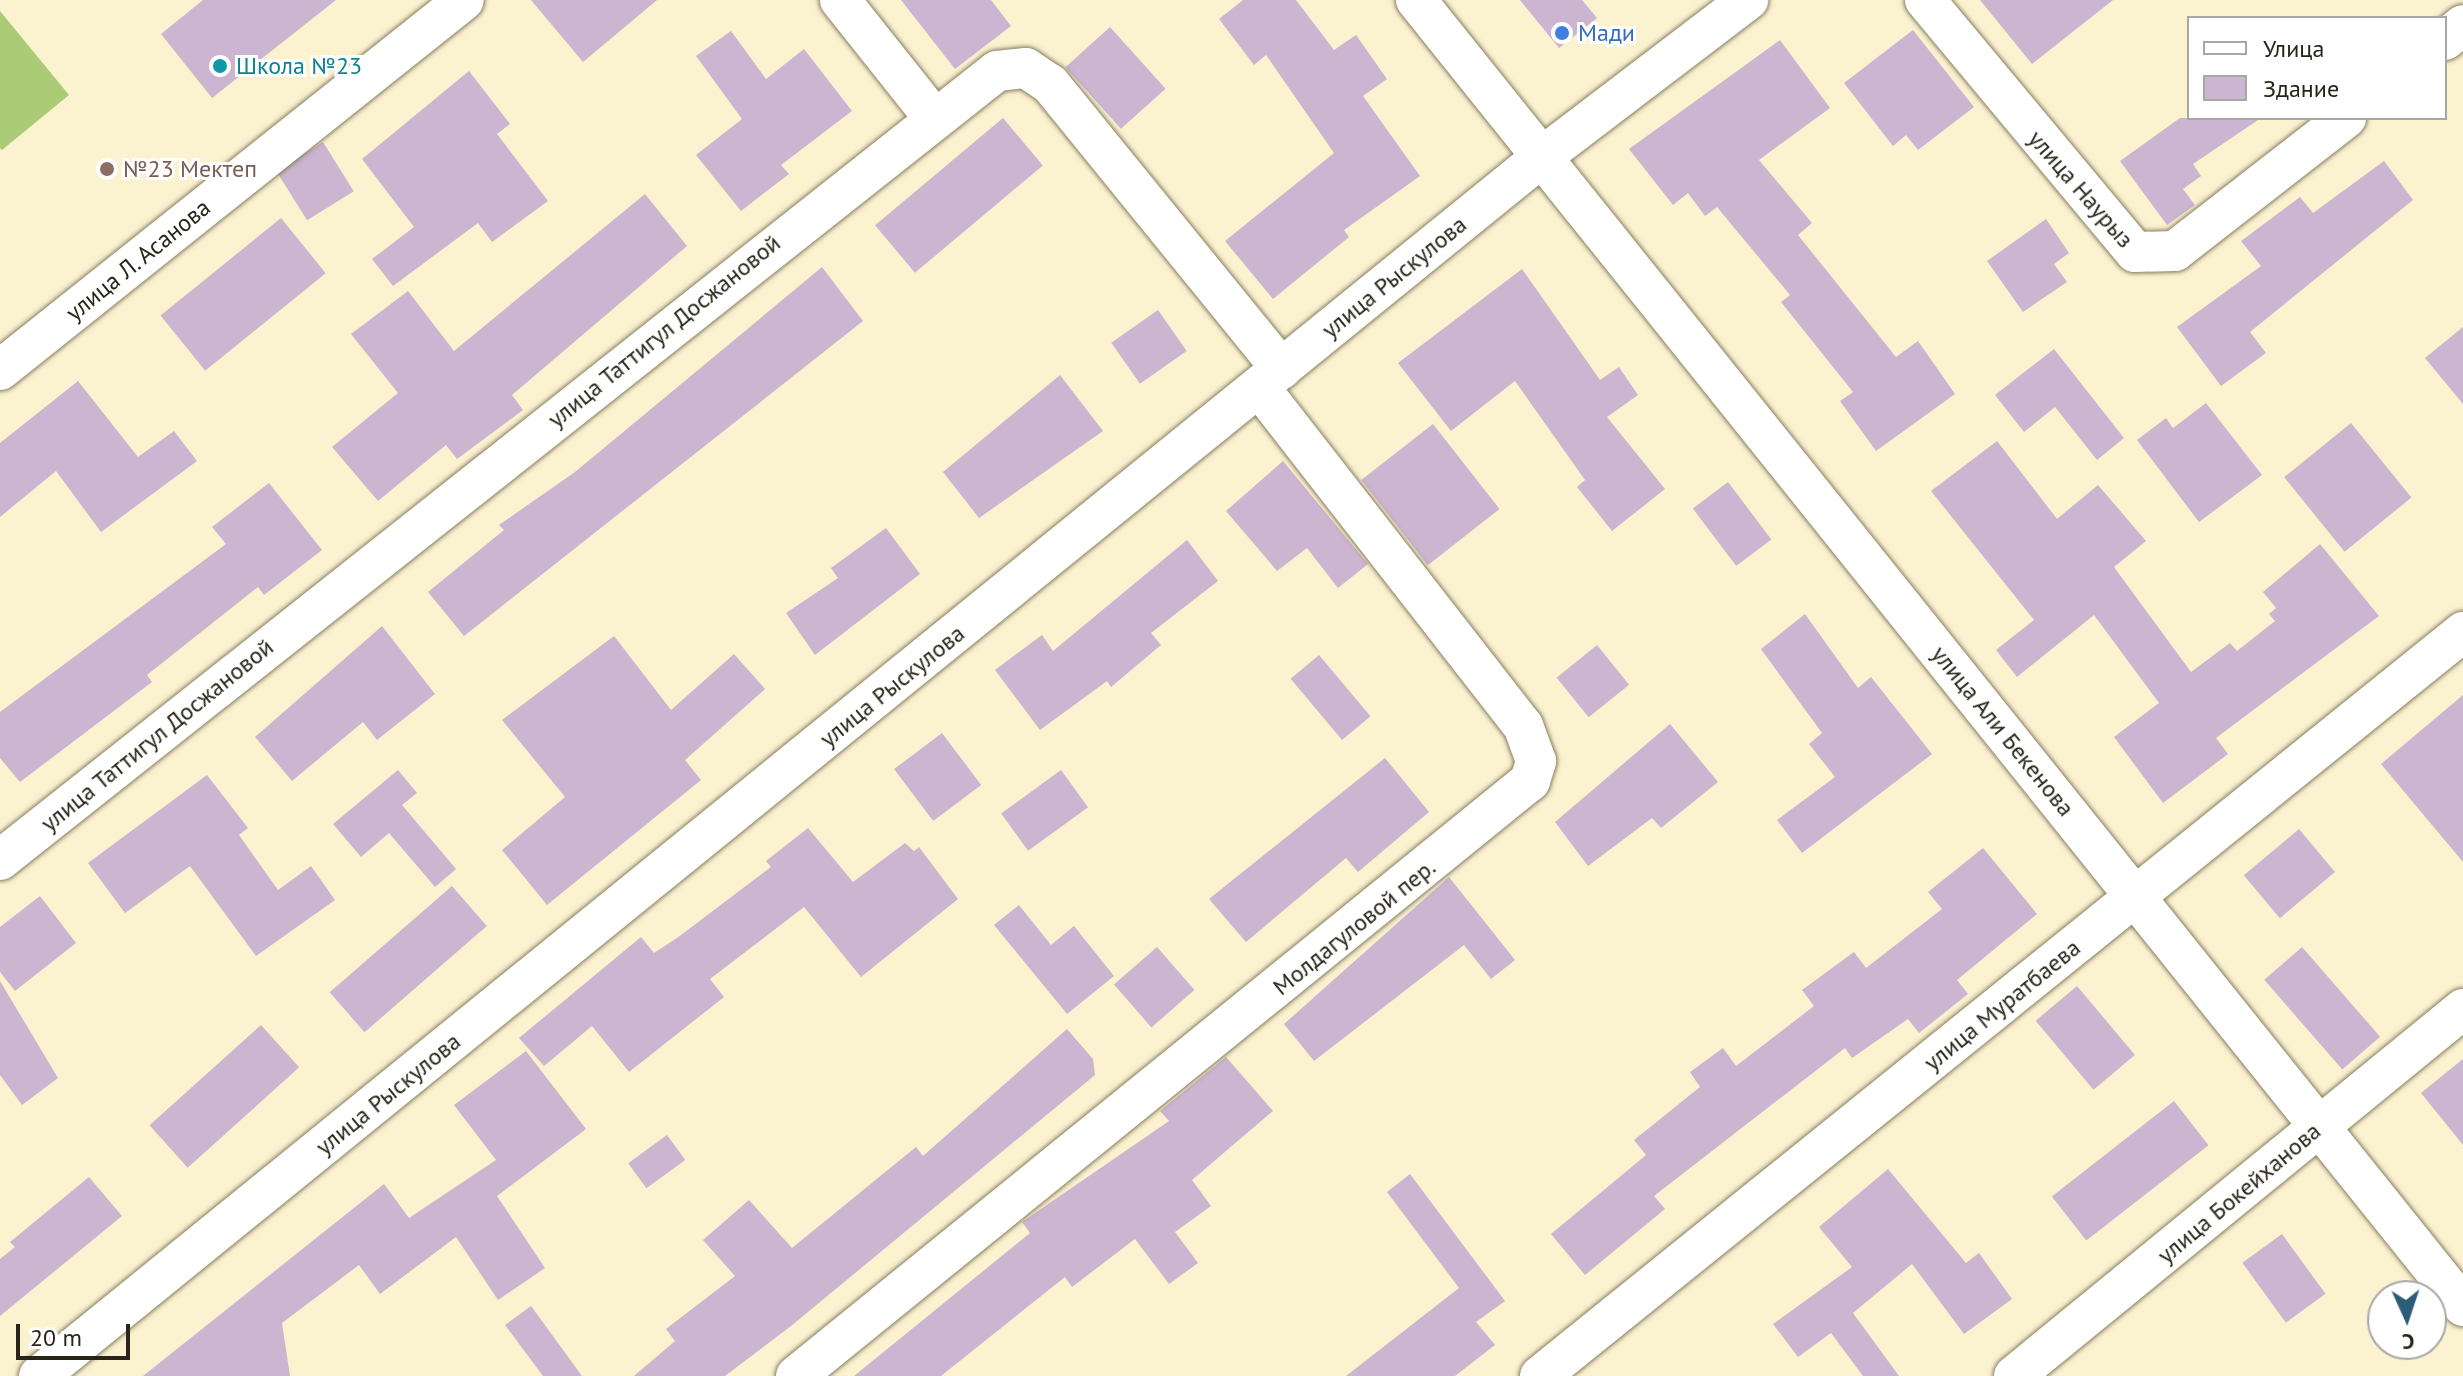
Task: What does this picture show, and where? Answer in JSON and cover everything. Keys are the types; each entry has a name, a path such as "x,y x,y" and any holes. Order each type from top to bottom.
{"street":[{"name":"улица Л. Асанова","path":"0,370 464,0"},
{"path":"840,0 933,117"},
{"name":"улица Али Бекенова","path":"1416,0 2139,895 2463,1306"},
{"name":"улица Рыскулова","path":"39,1376 1543,156 1748,0"},
{"name":"улица Наурыз","path":"1925,0 2135,252 2175,251 2343,120"},
{"path":"2447,38 2463,25"},
{"name":"улица Таттигул Досжановой","path":"0,860 933,117 997,71 1026,68 1050,84 1271,378"},
{"name":"Молдагуловой пер.","path":"796,1376 1530,781 1535,753 1523,726 1271,378"},
{"name":"улица Муратбаева","path":"1540,1376 2463,632"},
{"name":"улица Бокейханова","path":"2014,1376 2463,1009"}],"green space":[{"path":"0,11 69,95 2,150 0,148"}],"building":[{"name":"Школа №23","path":"203,0 336,0 212,98 161,34"},
{"path":"531,0 657,0 583,62"},
{"path":"901,0 991,0 1011,26 955,69"},
{"path":"1243,0 1296,0 1334,50 1356,35 1387,79 1363,96 1420,176 1344,230 1349,237 1273,299 1225,241 1334,153 1266,55 1254,65 1219,19"},
{"name":"Мади","path":"1520,0 1582,0 1597,18 1559,48"},
{"path":"1980,0 2113,0 2032,64"},
{"path":"1110,27 1166,89 1121,129 1065,67"},
{"path":"1913,30 1974,107 1918,150 1906,135 1893,146 1844,83"},
{"path":"731,31 766,79 804,49 852,111 781,165 789,174 741,211 696,155 742,119 696,56"},
{"path":"1780,40 1830,108 1759,160 1812,223 1798,235 1896,357 1918,341 1955,394 1876,451 1840,401 1853,392 1781,302 1790,295 1717,207 1705,216 1688,193 1673,205 1629,149"},
{"path":"469,71 510,124 497,134 548,201 492,242 478,223 393,286 372,259 414,227 362,159"},
{"path":"1003,118 1043,165 915,273 875,225"},
{"path":"2180,118 2258,120 2193,164 2201,176 2183,189 2195,205 2167,225 2120,161"},
{"path":"323,142 354,191 307,220 276,171"},
{"path":"2384,161 2413,200 2250,332 2266,353 2221,386 2177,327 2261,266 2241,241 2300,197 2313,213"},
{"path":"645,194 687,246 512,395 523,410 457,459 446,445 378,501 332,447 398,393 351,334 408,291 454,351"},
{"path":"281,218 326,273 205,371 161,316"},
{"path":"2046,219 2069,253 2054,264 2067,282 2023,312 1987,261"},
{"path":"822,267 863,321 464,636 428,592 504,530 499,525 575,472"},
{"path":"1522,269 1600,380 1619,367 1638,395 1607,417 1665,489 1612,531 1577,487 1585,480 1515,381 1451,431 1398,363"},
{"path":"1158,310 1187,351 1140,384 1111,343"},
{"path":"2463,327 2463,404 2425,358"},
{"path":"2054,349 2124,438 2097,460 2055,407 2024,432 1995,395"},
{"path":"1060,375 1103,431 979,518 943,472"},
{"path":"78,381 138,457 174,431 197,461 101,532 56,471 0,517 0,443"},
{"path":"2206,403 2262,475 2199,522 2137,440 2166,418 2173,428"},
{"path":"2351,423 2411,498 2345,552 2284,477"},
{"path":"1433,424 1499,509 1428,565 1361,480"},
{"path":"1997,441 2057,519 2098,485 2146,541 2114,567 2191,672 2230,643 2237,651 2275,621 2269,614 2276,608 2263,592 2320,544 2379,616 2216,738 2228,754 2163,803 2114,737 2159,703 2094,615 2017,677 1996,650 2034,620 1931,491"},
{"path":"1283,461 1368,564 1338,588 1307,548 1277,571 1226,511"},
{"path":"1728,482 1771,540 1736,566 1693,508"},
{"path":"269,483 322,550 264,595 258,587 147,675 152,682 20,782 0,758 0,712 226,544 212,527"},
{"path":"886,528 920,574 815,655 786,613 838,578 831,568"},
{"path":"1187,540 1218,581 1151,633 1161,645 1111,687 1107,681 1040,730 995,670 1042,635 1053,651"},
{"path":"1805,614 1858,688 1871,677 1932,754 1802,853 1777,820 1835,777 1809,744 1822,733 1761,649"},
{"path":"382,626 435,694 377,740 363,722 292,781 255,737"},
{"path":"614,636 671,710 734,654 765,689 685,760 701,780 547,905 502,850 565,797 502,720"},
{"path":"1597,645 1629,685 1589,717 1557,678"},
{"path":"1319,655 1370,716 1342,740 1291,679"},
{"path":"2463,695 2463,862 2381,764"},
{"path":"1670,724 1718,782 1661,828 1652,818 1588,866 1555,822"},
{"path":"942,733 981,785 933,821 894,769"},
{"path":"1385,758 1429,812 1358,872 1346,858 1246,942 1209,899"},
{"path":"398,770 417,793 402,805 456,869 435,887 389,833 361,857 333,824"},
{"path":"1061,770 1088,807 1028,851 1001,813"},
{"path":"207,775 248,828 239,835 278,890 311,866 335,900 256,956 190,866 125,913 88,863"},
{"path":"808,828 853,882 905,843 914,851 919,847 958,899 861,977 804,907 710,979 724,997 629,1072 592,1026 544,1066 519,1038 641,937 654,953 677,938 771,867 766,861"},
{"path":"2299,829 2335,872 2280,918 2244,875"},
{"path":"1983,848 2037,914 1957,980 1968,994 1919,1033 1908,1019 1852,1058 1845,1048 1654,1196 1665,1209 1585,1275 1551,1234 1646,1155 1634,1140 1700,1087 1690,1072 1723,1048 1736,1066 1814,1006 1802,990 1854,952 1866,968 1942,909 1928,892"},
{"path":"1449,877 1515,960 1491,979 1464,945 1314,1061 1284,1024"},
{"path":"452,886 487,926 365,1032 330,992"},
{"path":"40,896 76,943 15,991 0,972 0,927"},
{"path":"1019,905 1051,945 1074,926 1114,976 1067,1014 994,925"},
{"path":"1157,947 1194,990 1151,1027 1114,984"},
{"path":"2302,947 2380,1037 2342,1070 2264,980"},
{"path":"0,981 58,1078 22,1105 0,1075"},
{"path":"2077,986 2135,1055 2093,1090 2036,1021"},
{"path":"261,1025 299,1067 188,1168 150,1125"},
{"path":"1067,1029 1093,1059 1095,1075 791,1326 725,1376 634,1376 675,1341 666,1329 735,1276 703,1240 749,1200 792,1248 916,1147 923,1156"},
{"path":"526,1051 586,1129 497,1196 545,1268 498,1300 456,1237 380,1294 359,1265 282,1323 290,1376 143,1376 384,1184 409,1218 496,1160 454,1105"},
{"path":"1226,1057 1273,1111 1192,1180 1211,1206 1175,1232 1198,1263 1169,1284 1135,1239 1072,1287 1065,1277 941,1376 854,1376 1030,1233 1022,1222 1169,1121 1160,1111"},
{"path":"2463,1059 2463,1145 2421,1093"},
{"path":"2174,1101 2208,1145 2086,1241 2052,1196"},
{"path":"667,1135 685,1160 646,1188 628,1163"},
{"path":"1888,1169 1966,1263 1979,1253 2012,1299 1964,1334 1912,1264 1853,1313 1899,1376 1863,1376 1831,1333 1798,1357 1773,1324 1852,1267 1819,1227"},
{"path":"1410,1174 1505,1301 1476,1322 1495,1345 1455,1376 1346,1376 1459,1288 1387,1192"},
{"path":"89,1177 122,1216 0,1316 0,1259 15,1247 10,1242"},
{"path":"2282,1234 2325,1294 2286,1323 2242,1263"},
{"path":"531,1306 582,1376 543,1376 505,1325"}],"place":[{"name":"Мади","path":"1562,33"},
{"name":"Школа №23","path":"220,66"},
{"name":"№23 Мектеп","path":"107,169"}]}
